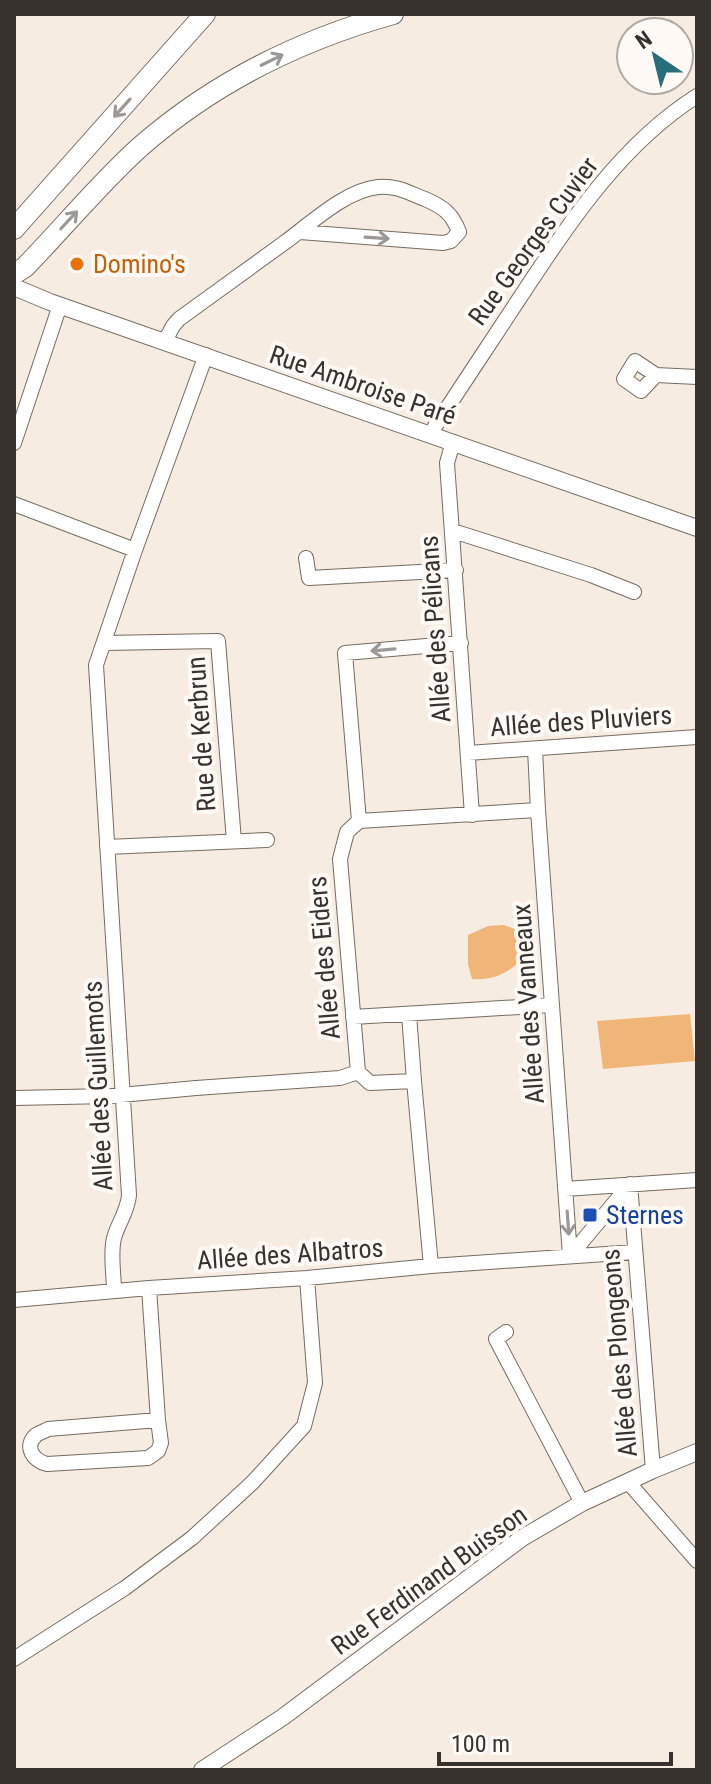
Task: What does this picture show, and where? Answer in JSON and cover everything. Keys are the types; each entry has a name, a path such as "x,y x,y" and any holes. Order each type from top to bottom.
{"main road":[{"path":"14,229 205,14"},
{"path":"14,274 25,267 107,179 178,115 265,63 341,31 393,14"}],"street":[{"name":"Rue Georges Cuvier","path":"430,434 578,212 629,150 678,108 697,96"},
{"path":"165,341 179,319 300,232 359,191 394,186 443,207 459,232 451,241 443,243 300,232"},
{"name":"Rue Ambroise Paré","path":"14,287 697,528"},
{"path":"14,443 60,305"},
{"path":"107,847 96,665 206,355"},
{"path":"656,375 697,377"},
{"name":"Allée des Pélicans","path":"453,442 447,463 472,815"},
{"path":"14,504 135,550"},
{"path":"453,531 634,592"},
{"path":"306,558 309,578 456,570"},
{"name":"Rue de Kerbrun","path":"104,643 218,641 234,841"},
{"path":"461,643 345,653 359,821 538,810"},
{"name":"Allée des Pluviers","path":"468,753 697,737"},
{"name":"Allée des Vanneaux","path":"535,749 570,1256"},
{"name":"Allée des Eiders","path":"359,821 347,832 340,859 358,1072 370,1083 414,1081"},
{"name":"Rue de Kerbrun","path":"107,847 267,840"},
{"name":"Allée des Guillemots","path":"107,847 129,1195 112,1249 114,1291"},
{"path":"353,1017 552,1005"},
{"path":"409,1014 431,1266"},
{"path":"14,1098 110,1096 340,1078 358,1072"},
{"path":"565,1189 697,1180"},
{"path":"570,1256 630,1184"},
{"name":"Allée des Plongeons","path":"630,1184 653,1470"},
{"name":"Allée des Albatros","path":"14,1300 635,1252"},
{"path":"14,1659 125,1588 192,1538 252,1483 304,1426 315,1383 307,1278"},
{"path":"149,1288 161,1443 158,1451 148,1458 47,1464 37,1462 32,1455 31,1443 36,1434 48,1429 158,1420"},
{"path":"506,1332 496,1339 582,1503"},
{"name":"Rue Ferdinand Buisson","path":"202,1770 283,1717 522,1538 582,1503 697,1452"},
{"path":"628,1482 697,1561"}],"shaded area":[{"path":"504,925 515,929 520,961 498,976 472,979 468,964 468,935 488,926"},
{"path":"690,1014 695,1061 603,1069 597,1021"}],"place":[{"name":"Domino's","path":"77,264"},
{"name":"Sternes","path":"590,1215"}]}
